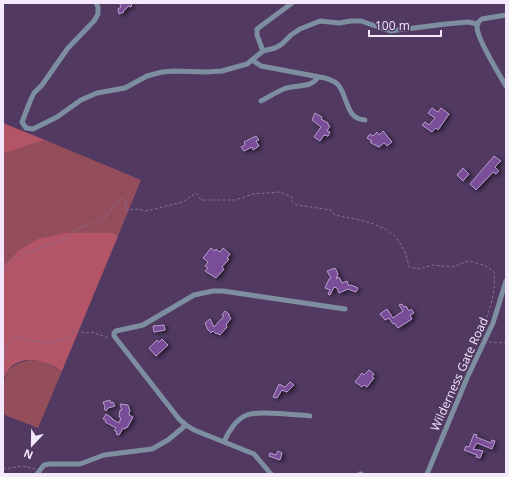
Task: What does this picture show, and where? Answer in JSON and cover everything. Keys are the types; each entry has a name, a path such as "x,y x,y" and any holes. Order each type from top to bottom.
{"street":[{"path":"96,3 98,7 98,14 94,20 68,48 31,99 22,122 26,128 33,129 56,117 81,100 97,93 124,88 154,74 175,71 222,71 246,64 263,51 275,48 282,44 300,29 320,21 339,23 361,21 390,31 468,22 478,24"},
{"path":"263,51 257,35 257,29 292,3"},
{"path":"506,15 482,19 477,28 498,74 506,86"},
{"path":"252,60 261,66 325,78 337,83 354,117 360,120 365,120"},
{"path":"261,101 285,88 311,85 318,77"},
{"name":"Wilderness Gate Road","path":"427,474 449,418 493,323 506,281"},
{"path":"271,474 254,454 186,425 178,419 114,336 114,333 116,331 143,325 194,295 207,292 223,291 346,309"},
{"path":"224,442 230,430 246,415 252,413 310,416"},
{"path":"38,472 44,465 80,464 104,455 152,449 168,440 186,425"}],"path":[{"path":"3,270 23,254 67,238 75,230 103,220 116,202 122,199 126,201 126,210 137,209 146,211 184,202 196,193 201,200 235,200 253,194 280,192 292,197 292,202 297,205 331,210 335,215 378,225 392,233 407,254 409,267 419,269 433,264 453,267 468,261 484,265 494,272 495,286 489,315 479,334 482,339 490,343 506,343"},
{"path":"3,361 5,349 16,337 36,342 58,342 71,338 75,330 85,333 91,332 118,341"},
{"path":"3,469 23,466 38,472"}],"shaded area":[{"path":"3,123 45,140 3,154"},
{"path":"45,140 141,180 118,236 113,233 66,233 18,251 3,266 3,154"},
{"path":"66,233 113,233 118,236 62,371 44,362 24,360 12,366 3,379 3,266 18,251 38,239"},
{"path":"31,360 41,361 62,371 38,428 5,415 3,411 5,377 14,366 21,362"}],"building":[{"path":"121,3 132,3 131,7 128,6 123,11 124,12 119,14 118,9 121,7"},
{"path":"432,108 438,112 441,108 449,114 438,130 436,128 432,132 422,125 425,122 429,125 435,118 428,113"},
{"path":"315,113 322,117 321,119 330,126 327,131 330,132 328,136 324,135 320,141 314,137 321,127 312,120"},
{"path":"383,131 392,142 387,146 384,143 379,147 371,143 370,142 372,141 367,138 370,134 373,136 377,132 379,135"},
{"path":"256,136 259,140 256,141 259,146 253,150 252,147 244,151 241,147 245,145 244,142"},
{"path":"494,156 501,161 495,167 499,171 496,174 493,172 476,190 470,184"},
{"path":"463,168 469,174 463,181 457,175"},
{"path":"211,248 220,252 223,248 230,254 227,258 229,259 222,267 224,269 216,278 205,271 208,268 205,266 208,262 203,258"},
{"path":"335,268 338,274 336,279 339,277 342,283 347,281 349,286 351,285 358,288 356,292 348,289 339,293 337,288 334,287 330,295 328,294 330,290 325,288 329,279 331,278 327,271"},
{"path":"402,304 404,307 406,306 409,311 411,309 414,313 410,315 412,319 398,328 389,318 385,320 380,314 387,309 393,318 403,311 399,305"},
{"path":"225,311 231,318 226,325 227,327 220,335 213,331 211,333 205,323 210,319 214,327 224,316 222,315"},
{"path":"164,325 165,330 154,332 153,326"},
{"path":"162,339 168,345 156,356 149,348 157,340 159,342"},
{"path":"369,370 374,374 372,377 374,378 367,387 364,385 362,387 355,382 362,373 364,375"},
{"path":"290,382 294,385 287,392 282,390 277,398 273,397 279,384 285,387"},
{"path":"110,400 115,406 108,408 106,411 104,409 105,407 103,402"},
{"path":"120,404 128,405 130,411 129,415 133,417 127,428 123,428 119,435 116,434 117,432 114,430 116,428 105,422 106,420 103,419 106,414 119,423 121,418 119,417 120,410 122,410"},
{"path":"474,434 477,435 476,437 491,443 492,440 495,441 492,449 477,443 473,449 483,451 480,458 476,457 477,455 464,450 466,446 469,447"},
{"path":"278,451 282,453 280,460 269,456 270,453 276,455"}]}
